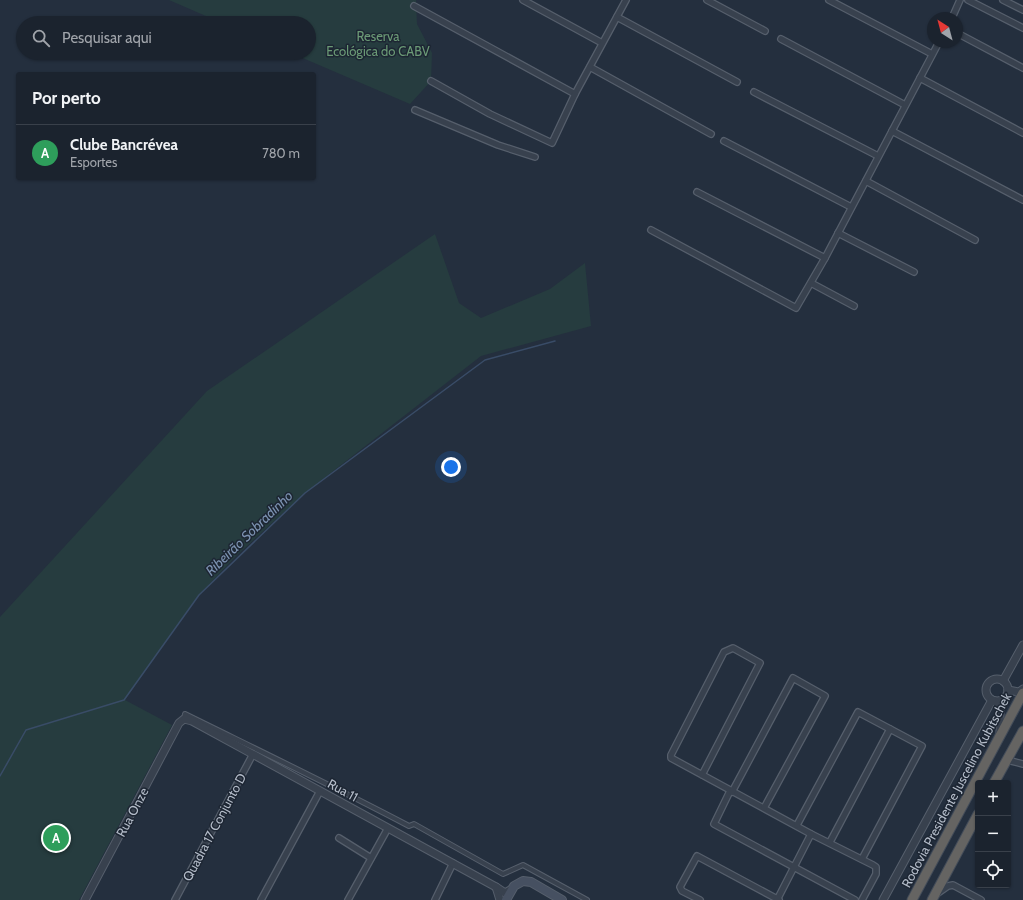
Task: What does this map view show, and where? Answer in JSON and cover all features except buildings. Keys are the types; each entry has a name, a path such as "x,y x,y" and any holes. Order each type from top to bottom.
{"highway":[{"name":"Rodovia Presidente Juscelino Kubitschek","path":"912,900 1023,693"},
{"path":"996,780 1023,731"},
{"path":"933,898 977,816"}],"main road":[{"path":"506,900 512,889 520,881 527,881 562,900"}],"street":[{"path":"523,0 602,43"},
{"path":"431,81 490,114 552,143 575,94 626,0"},
{"path":"707,0 765,31"},
{"path":"829,0 932,54"},
{"path":"955,12 960,0"},
{"path":"968,0 1023,28"},
{"path":"1004,0 1023,10"},
{"path":"414,6 575,94"},
{"path":"617,17 736,82"},
{"path":"963,36 1023,68"},
{"path":"781,39 905,105"},
{"path":"652,230 796,308 838,234 936,48"},
{"path":"590,67 711,134"},
{"path":"920,78 1023,133"},
{"path":"754,92 878,156"},
{"path":"415,110 498,145 535,157"},
{"path":"892,131 1023,200"},
{"path":"724,141 851,207"},
{"path":"866,181 975,240"},
{"path":"697,192 825,258"},
{"path":"838,234 914,272"},
{"path":"811,283 854,306"},
{"path":"1003,682 1023,645"},
{"path":"702,774 760,663 736,649 730,648 724,652 671,755 672,759 811,834 830,842 876,867 876,874 862,900"},
{"path":"764,808 824,696 793,678 714,824 855,900"},
{"path":"1000,734 1000,708 987,694 988,684 997,680 1003,682 1008,690 1019,692 1023,689"},
{"path":"993,701 1002,700 1008,690"},
{"path":"883,900 993,701"},
{"path":"797,826 858,712 922,746 862,859"},
{"path":"182,721 185,714 294,768 324,781 409,826 414,824 503,874 523,865 587,900"},
{"name":"Rua 11","path":"182,721 253,754 496,887"},
{"name":"Rua Onze","path":"85,900 182,721"},
{"path":"830,842 890,729"},
{"name":"Quadra 17 Conjunto D","path":"175,900 253,754"},
{"path":"1007,760 1023,764"},
{"path":"262,900 320,791"},
{"path":"348,900 388,828"},
{"path":"700,900 682,891 680,887 697,856 778,900 793,867 811,834"},
{"path":"339,838 371,858"},
{"path":"434,900 453,863"},
{"path":"933,898 948,886 953,885 981,900"},
{"path":"496,887 505,893 512,889"},
{"path":"496,887 500,900"}],"green space":[{"name":"Reserva Ecológica do CABV","path":"169,0 416,0 417,24 432,53 431,81 410,104 307,60 316,60 316,16 206,16"},
{"path":"435,234 459,303 481,318 550,289 585,263 591,326 481,356 305,493 237,555 199,595 125,700 172,725 79,900 0,900 0,617 207,391"}],"waterway":[{"name":"Ribeirão Sobradinho","path":"0,776 26,730 124,700 199,595 305,493 485,360 555,341"}],"place":[{"name":"Clube Bancrévea","path":"56,838"}]}
